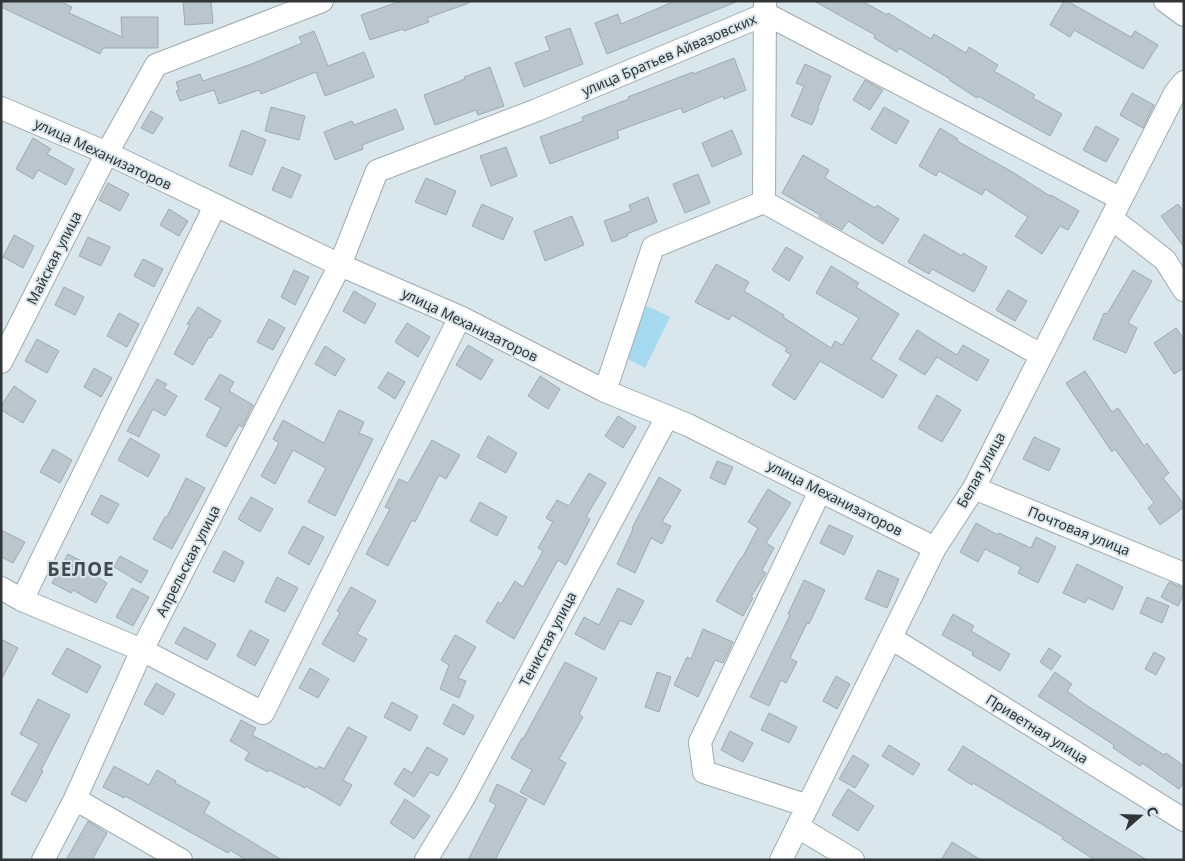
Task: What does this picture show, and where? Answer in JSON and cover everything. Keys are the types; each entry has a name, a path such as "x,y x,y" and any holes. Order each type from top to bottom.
{"street":[{"name":"Майская улица","path":"1,362 106,153 156,65 322,1"},
{"path":"1165,1 1184,15"},
{"path":"764,202 765,8"},
{"name":"улица Братьев Айвазовских","path":"340,265 377,171 537,110 765,8 1116,208 1165,260 1184,290"},
{"name":"Белая улица","path":"781,860 935,548 974,488 1175,93 1184,82"},
{"name":"улица Механизаторов","path":"1,108 106,153 340,265 460,317 605,391 688,424 935,548"},
{"path":"764,202 1041,355"},
{"path":"605,391 653,247 764,202"},
{"path":"22,600 215,206"},
{"name":"Апрельская улица","path":"43,860 75,799 142,650 340,265"},
{"path":"1,588 22,600 142,650 263,712 460,317"},
{"name":"Тенистая улица","path":"426,860 464,797 667,417"},
{"name":"Почтовая улица","path":"974,488 1184,574"},
{"path":"808,806 704,772 700,742 820,491"},
{"name":"Приветная улица","path":"891,638 1184,820"},
{"path":"75,799 181,860"},
{"path":"798,827 853,860"}],"shaded area":[{"path":"647,306 670,317 645,368 622,356"}],"building":[{"path":"1,1 59,1 72,7 69,13 122,37 121,17 158,17 158,48 103,48 100,54 1,7"},
{"path":"183,1 211,1 213,23 185,25"},
{"path":"401,1 469,1 469,3 427,18 429,22 370,40 361,15"},
{"path":"675,1 736,2 607,54 595,23 618,14 621,24"},
{"path":"814,1 862,1 887,15 888,13 931,39 934,34 966,53 969,47 998,65 994,71 1035,95 1033,98 1062,114 1050,136 978,96 977,98 899,48 897,52 874,38 875,35"},
{"path":"1064,1 1131,37 1135,31 1158,45 1143,69 1074,30 1070,37 1050,25"},
{"path":"570,28 583,64 524,87 515,63 550,50 545,37"},
{"path":"314,31 328,66 364,52 374,77 325,96 316,72 261,94 259,90 219,104 214,90 180,101 176,91 179,90 176,82 200,74 203,81 249,65 302,43 299,37"},
{"path":"734,58 746,90 724,99 723,96 683,113 681,108 617,131 619,138 550,164 540,137 583,121 582,117 629,99 628,97"},
{"path":"805,64 831,76 812,125 791,116 804,86 796,83"},
{"path":"490,67 504,106 478,115 476,110 435,125 424,95"},
{"path":"865,80 883,90 870,110 853,100"},
{"path":"1132,93 1154,105 1143,128 1120,115"},
{"path":"271,107 305,116 299,140 265,131"},
{"path":"884,107 909,121 896,144 871,129"},
{"path":"396,109 404,129 362,145 363,149 335,160 324,132 352,121 354,125"},
{"path":"151,111 163,118 153,134 141,128"},
{"path":"1096,126 1119,139 1106,162 1083,150"},
{"path":"940,128 958,139 957,141 1079,211 1068,230 1060,226 1042,254 1015,236 1028,217 985,189 982,195 939,171 936,176 919,166"},
{"path":"242,130 266,140 252,175 229,166"},
{"path":"732,130 742,154 712,167 702,143"},
{"path":"33,138 51,149 47,154 74,169 66,185 38,170 33,179 16,169"},
{"path":"506,147 517,176 491,186 480,156"},
{"path":"803,155 829,170 825,178 875,208 877,205 899,219 883,244 848,221 842,230 782,193"},
{"path":"282,167 301,175 291,198 272,190"},
{"path":"698,174 710,203 685,213 673,184"},
{"path":"426,178 456,191 446,215 415,202"},
{"path":"108,183 129,194 120,211 99,200"},
{"path":"648,197 657,222 612,242 604,221 631,211 629,205"},
{"path":"482,204 513,218 503,240 472,226"},
{"path":"1178,204 1184,212 1184,247 1161,216"},
{"path":"169,209 188,221 179,236 160,225"},
{"path":"572,216 584,245 545,261 534,231"},
{"path":"924,234 962,256 963,253 987,267 974,292 932,269 929,274 908,262"},
{"path":"14,235 34,246 23,268 3,257"},
{"path":"88,237 110,247 101,266 79,256"},
{"path":"786,247 803,257 789,281 772,270"},
{"path":"143,259 163,269 154,287 134,276"},
{"path":"716,264 749,282 744,291 784,315 783,317 831,348 835,341 842,345 859,318 816,293 831,266 859,283 856,287 899,314 871,359 897,375 883,398 820,361 795,400 772,385 791,355 785,351 787,348 732,315 729,320 695,302"},
{"path":"294,270 309,277 295,305 281,297"},
{"path":"1133,270 1152,281 1128,323 1137,328 1126,353 1093,339 1104,313 1107,314"},
{"path":"64,287 84,297 75,315 55,305"},
{"path":"1008,290 1027,301 1015,321 996,310"},
{"path":"354,291 376,304 365,324 343,311"},
{"path":"198,307 221,321 211,338 209,337 193,365 174,354 190,325 187,324"},
{"path":"119,313 139,324 127,347 107,336"},
{"path":"269,319 285,328 273,350 257,342"},
{"path":"407,323 430,337 418,357 395,342"},
{"path":"1176,328 1184,339 1184,368 1174,374 1154,343"},
{"path":"917,330 957,355 963,345 989,360 977,381 937,357 925,375 899,359"},
{"path":"37,339 59,351 47,373 25,361"},
{"path":"468,345 493,360 481,380 456,365"},
{"path":"325,346 345,359 335,376 315,364"},
{"path":"94,368 112,378 101,397 84,387"},
{"path":"1085,371 1112,412 1118,408 1144,446 1147,443 1169,473 1163,478 1184,504 1184,507 1160,525 1148,508 1154,503 1115,449 1112,452 1066,383"},
{"path":"388,372 405,382 395,399 378,388"},
{"path":"220,374 234,382 229,391 253,405 242,427 239,425 226,447 206,436 221,408 205,399"},
{"path":"540,376 560,389 548,409 528,396"},
{"path":"157,379 167,384 164,388 177,396 165,416 153,409 139,437 127,431"},
{"path":"14,386 36,401 23,423 1,410 1,406"},
{"path":"937,395 961,410 942,442 918,428"},
{"path":"339,410 364,422 359,433 373,439 335,516 308,502 326,468 293,450 275,484 261,476 279,443 273,439 283,420 324,443"},
{"path":"618,416 636,427 623,448 605,436"},
{"path":"488,436 517,453 506,473 477,457"},
{"path":"1034,437 1060,449 1049,471 1023,459"},
{"path":"130,438 160,455 148,477 118,460"},
{"path":"432,440 460,455 446,479 439,475 415,522 412,520 388,566 366,554 390,509 385,507 399,479 408,483"},
{"path":"53,449 72,460 60,483 40,472"},
{"path":"717,461 733,467 725,485 710,478"},
{"path":"589,473 606,483 586,517 590,519 566,565 558,560 514,639 486,622 498,602 501,604 515,581 523,587 543,551 538,548 553,522 546,518 557,500 569,506"},
{"path":"659,477 681,490 662,522 671,526 662,544 651,538 635,573 617,564 632,528"},
{"path":"186,478 205,488 172,549 153,539 165,517 167,517"},
{"path":"768,489 791,503 766,543 774,548 762,570 766,573 751,597 753,598 743,616 716,601 758,528 748,522"},
{"path":"101,495 119,504 108,524 91,514"},
{"path":"251,497 273,509 260,532 238,519"},
{"path":"480,502 507,517 497,536 470,521"},
{"path":"976,523 998,535 999,533 1031,548 1036,537 1056,547 1038,583 1018,573 1021,567 985,549 978,562 960,552"},
{"path":"829,525 853,536 844,555 820,543"},
{"path":"303,526 324,537 309,565 288,553"},
{"path":"1,530 25,542 13,563 1,557"},
{"path":"224,551 244,562 234,582 213,572"},
{"path":"68,554 87,564 84,569 107,583 96,603 73,590 71,593 52,583"},
{"path":"120,556 148,571 141,583 114,567"},
{"path":"1077,564 1123,587 1113,610 1088,598 1085,603 1063,593"},
{"path":"878,570 899,579 887,608 865,599"},
{"path":"277,577 298,588 285,612 265,602"},
{"path":"804,580 825,590 790,658 797,662 786,683 781,680 769,706 750,697 790,615 788,614"},
{"path":"1169,582 1184,588 1184,593 1178,606 1161,597"},
{"path":"351,587 376,601 357,634 367,639 354,662 322,644 340,613 337,611"},
{"path":"132,588 149,597 133,626 116,617"},
{"path":"618,588 644,601 631,625 620,620 604,650 575,634 584,617 599,625"},
{"path":"1147,597 1169,606 1162,623 1140,613"},
{"path":"953,614 974,626 971,631 1010,654 1000,671 972,655 973,652 942,635"},
{"path":"184,627 216,644 207,660 175,643"},
{"path":"703,629 733,642 723,663 715,660 698,697 674,685 687,657 691,659"},
{"path":"250,630 269,640 255,666 237,656"},
{"path":"455,635 476,647 458,678 466,681 459,698 440,689 449,665 441,660"},
{"path":"1,639 18,648 1,680"},
{"path":"67,648 101,666 87,693 52,674"},
{"path":"1049,648 1061,656 1051,670 1040,662"},
{"path":"1154,652 1165,658 1156,675 1145,669"},
{"path":"565,662 597,678 579,714 583,717 559,759 566,763 544,805 520,792 532,770 511,758"},
{"path":"310,668 329,679 318,698 299,688"},
{"path":"657,672 671,677 659,712 645,707"},
{"path":"1055,672 1072,684 1067,691 1083,703 1164,755 1166,753 1184,766 1184,782 1179,789 1142,763 1140,766 1113,748 1114,745 1038,696"},
{"path":"836,676 850,684 837,709 823,701"},
{"path":"156,683 175,694 163,715 144,704"},
{"path":"38,699 70,715 26,802 11,794 39,744 20,734"},
{"path":"392,702 418,716 410,731 384,717"},
{"path":"453,704 474,716 464,735 443,724"},
{"path":"769,713 797,727 789,743 761,730"},
{"path":"241,720 256,728 252,735 317,769 319,766 324,769 348,727 367,737 343,780 352,785 340,806 306,786 305,788 245,760 249,752 230,741"},
{"path":"730,731 753,743 743,762 721,750"},
{"path":"889,745 920,764 913,775 882,756"},
{"path":"963,746 1147,860 1095,860 1062,839 1063,837 973,783 972,785 948,770"},
{"path":"427,747 448,759 438,776 430,772 414,797 394,784 404,768 412,773"},
{"path":"853,755 869,765 855,788 839,779"},
{"path":"114,766 149,785 157,770 176,781 175,783 210,802 204,813 282,860 246,860 230,850 228,853 125,796 124,798 103,787"},
{"path":"497,784 527,799 495,860 468,860 496,805 489,801"},
{"path":"848,789 874,806 858,831 832,815"},
{"path":"405,799 430,816 414,839 390,823"},
{"path":"88,821 107,833 92,860 66,860"},
{"path":"952,842 981,860 941,860"}],"district":[{"name":"БЕЛОЕ","path":"81,569"}]}
